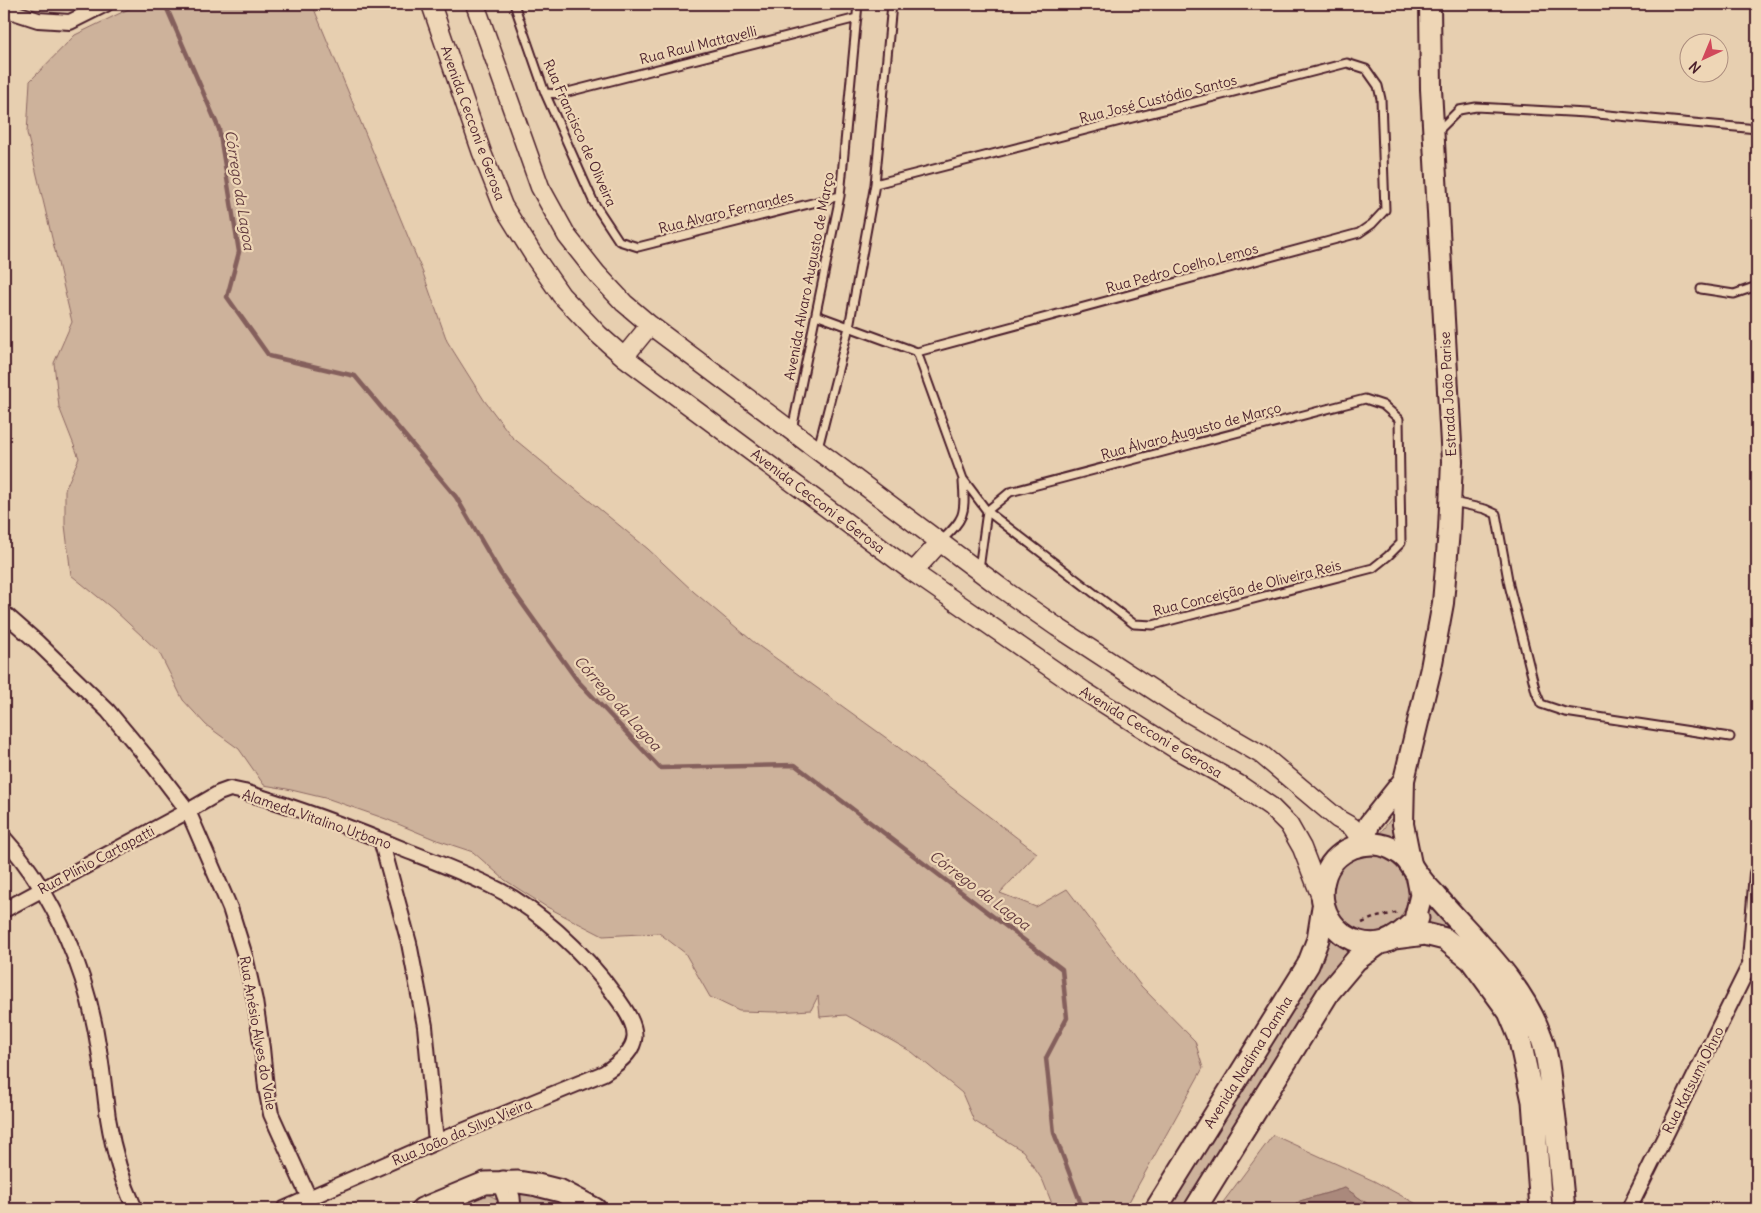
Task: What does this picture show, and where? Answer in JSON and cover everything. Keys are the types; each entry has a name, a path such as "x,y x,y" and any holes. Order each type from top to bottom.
{"main road":[{"name":"Estrada João Parise","path":"1414,869 1403,824 1404,780 1438,635 1449,530 1452,461 1430,89 1430,4"},
{"name":"Estrada João Parise","path":"1364,844 1361,826 1404,780"},
{"name":"Avenida Nadima Damha","path":"1156,1209 1308,965 1318,939 1324,876 1336,858 1354,847 1364,844"},
{"path":"1364,844 1375,844 1396,850 1511,982 1526,1003 1541,1034 1548,1066 1564,1209"},
{"path":"1195,1209 1329,992 1356,960 1403,932 1418,918 1416,916 1421,894 1420,884 1414,869"},
{"path":"1322,902 1332,925 1339,932 1356,941 1387,940 1425,934 1445,939 1471,960 1509,1012 1520,1036 1533,1101 1541,1209"},
{"path":"503,1182 509,1198 510,1209"},
{"path":"430,1207 484,1184 503,1182 538,1184 561,1191 595,1209"}],"street":[{"path":"4,9 38,20 70,22 106,4"},
{"name":"Avenida Cecconi e Gerosa","path":"431,4 482,153 503,206 561,295 599,335 624,357 913,572 1084,691 1177,750 1238,784 1270,806 1289,825 1298,840 1322,902"},
{"path":"475,4 540,187 567,236 597,274 624,303 650,325 978,571 1057,627 1184,710 1262,754 1332,814 1361,826"},
{"path":"624,357 650,325"},
{"path":"913,572 940,542"},
{"path":"4,613 37,642 108,711 188,811"},
{"name":"Alameda Vitalino Urbano","path":"188,811 219,793 230,789 262,798 381,840 491,885 530,910 571,944 604,979 625,1008 635,1028 634,1046"},
{"name":"Rua Plínio Cartapatti","path":"4,910 188,811"},
{"name":"Rua Anésio Alves do Vale","path":"188,811 230,908 245,956 255,1001 266,1088 272,1114 309,1198"},
{"path":"4,838 41,889 70,944 88,998 99,1049 108,1120 125,1186 135,1209"},
{"path":"381,840 409,943 425,1026 436,1142"},
{"path":"1749,967 1757,873"},
{"name":"Rua Katsumi Ohno","path":"1628,1209 1757,950"},
{"name":"Rua João da Silva Vieira","path":"284,1209 436,1142 604,1073 622,1061 634,1046"}],"lane":[{"name":"Rua Francisco de Oliveira","path":"514,4 545,93 594,203 619,241"},
{"name":"Avenida Alvaro Augusto de Março","path":"792,432 840,196 858,4"},
{"path":"817,451 849,327 875,184 892,4"},
{"name":"Rua Raul Mattavelli","path":"545,93 560,94 857,18"},
{"name":"Rua José Custódio Santos","path":"875,184 1347,63 1366,69 1378,86 1381,99 1382,148"},
{"path":"1434,135 1459,110 1476,107 1587,113 1757,129"},
{"name":"Rua Pedro Coelho Lemos","path":"917,352 1359,233 1372,224 1385,210 1382,148"},
{"name":"Rua Alvaro Fernandes","path":"619,241 638,247 840,196"},
{"path":"1701,289 1734,294 1757,286"},
{"path":"816,315 917,352"},
{"name":"Rua Conceição de Oliveira Reis","path":"917,352 963,479 965,504 963,514 956,526 940,542"},
{"name":"Rua Álvaro Augusto de Março","path":"987,511 1010,492 1365,399 1383,405 1399,419 1400,484"},
{"name":"Rua Conceição de Oliveira Reis","path":"963,479 987,511 1134,624 1153,626 1373,568 1402,543 1400,484"},
{"path":"1450,502 1485,508 1496,514 1510,585 1536,692 1542,704 1565,712 1730,737"},
{"path":"978,571 987,511"}],"path":[{"path":"1350,937 1362,923 1373,918 1397,912 1418,918"}],"shaded area":[{"path":"139,4 312,4 423,273 447,341 484,400 512,437 648,549 694,592 756,644 885,737 1037,853 1000,893 1036,907 1067,889 1141,986 1195,1041 1203,1068 1125,1209 1054,1209 1043,1181 1023,1151 974,1121 962,1093 912,1052 846,1015 820,1017 818,996 811,1010 776,1012 739,1011 710,997 685,953 659,933 603,936 545,906 505,880 473,852 329,799 264,785 239,749 206,725 183,700 159,652 113,609 71,575 65,525 65,490 79,458 59,407 54,363 72,322 27,133 30,81 75,35"},
{"path":"1394,818 1396,840 1380,833 1391,819"},
{"path":"1370,856 1385,859 1397,867 1405,879 1408,894 1405,909 1397,921 1385,929 1370,932 1355,929 1343,921 1335,909 1332,894 1335,879 1343,867 1355,859"},
{"path":"1430,906 1455,933 1420,930"},
{"path":"1327,932 1356,949 1186,1209 1169,1209 1241,1091"},
{"path":"1273,1135 1374,1181 1426,1209 1375,1209 1345,1188 1300,1201 1290,1209 1218,1209"},
{"path":"1345,1188 1375,1209 1290,1209 1300,1201"},
{"path":"517,1191 539,1192 580,1209 520,1209"},
{"path":"487,1194 499,1200 505,1209 449,1209 479,1195"}],"waterway":[{"name":"Córrego da Lagoa","path":"165,4 219,129 239,252 227,297 269,356 355,376 456,497 501,574 577,680 660,768 795,765 1062,969 1067,1018 1046,1058 1054,1133 1083,1209"}]}
